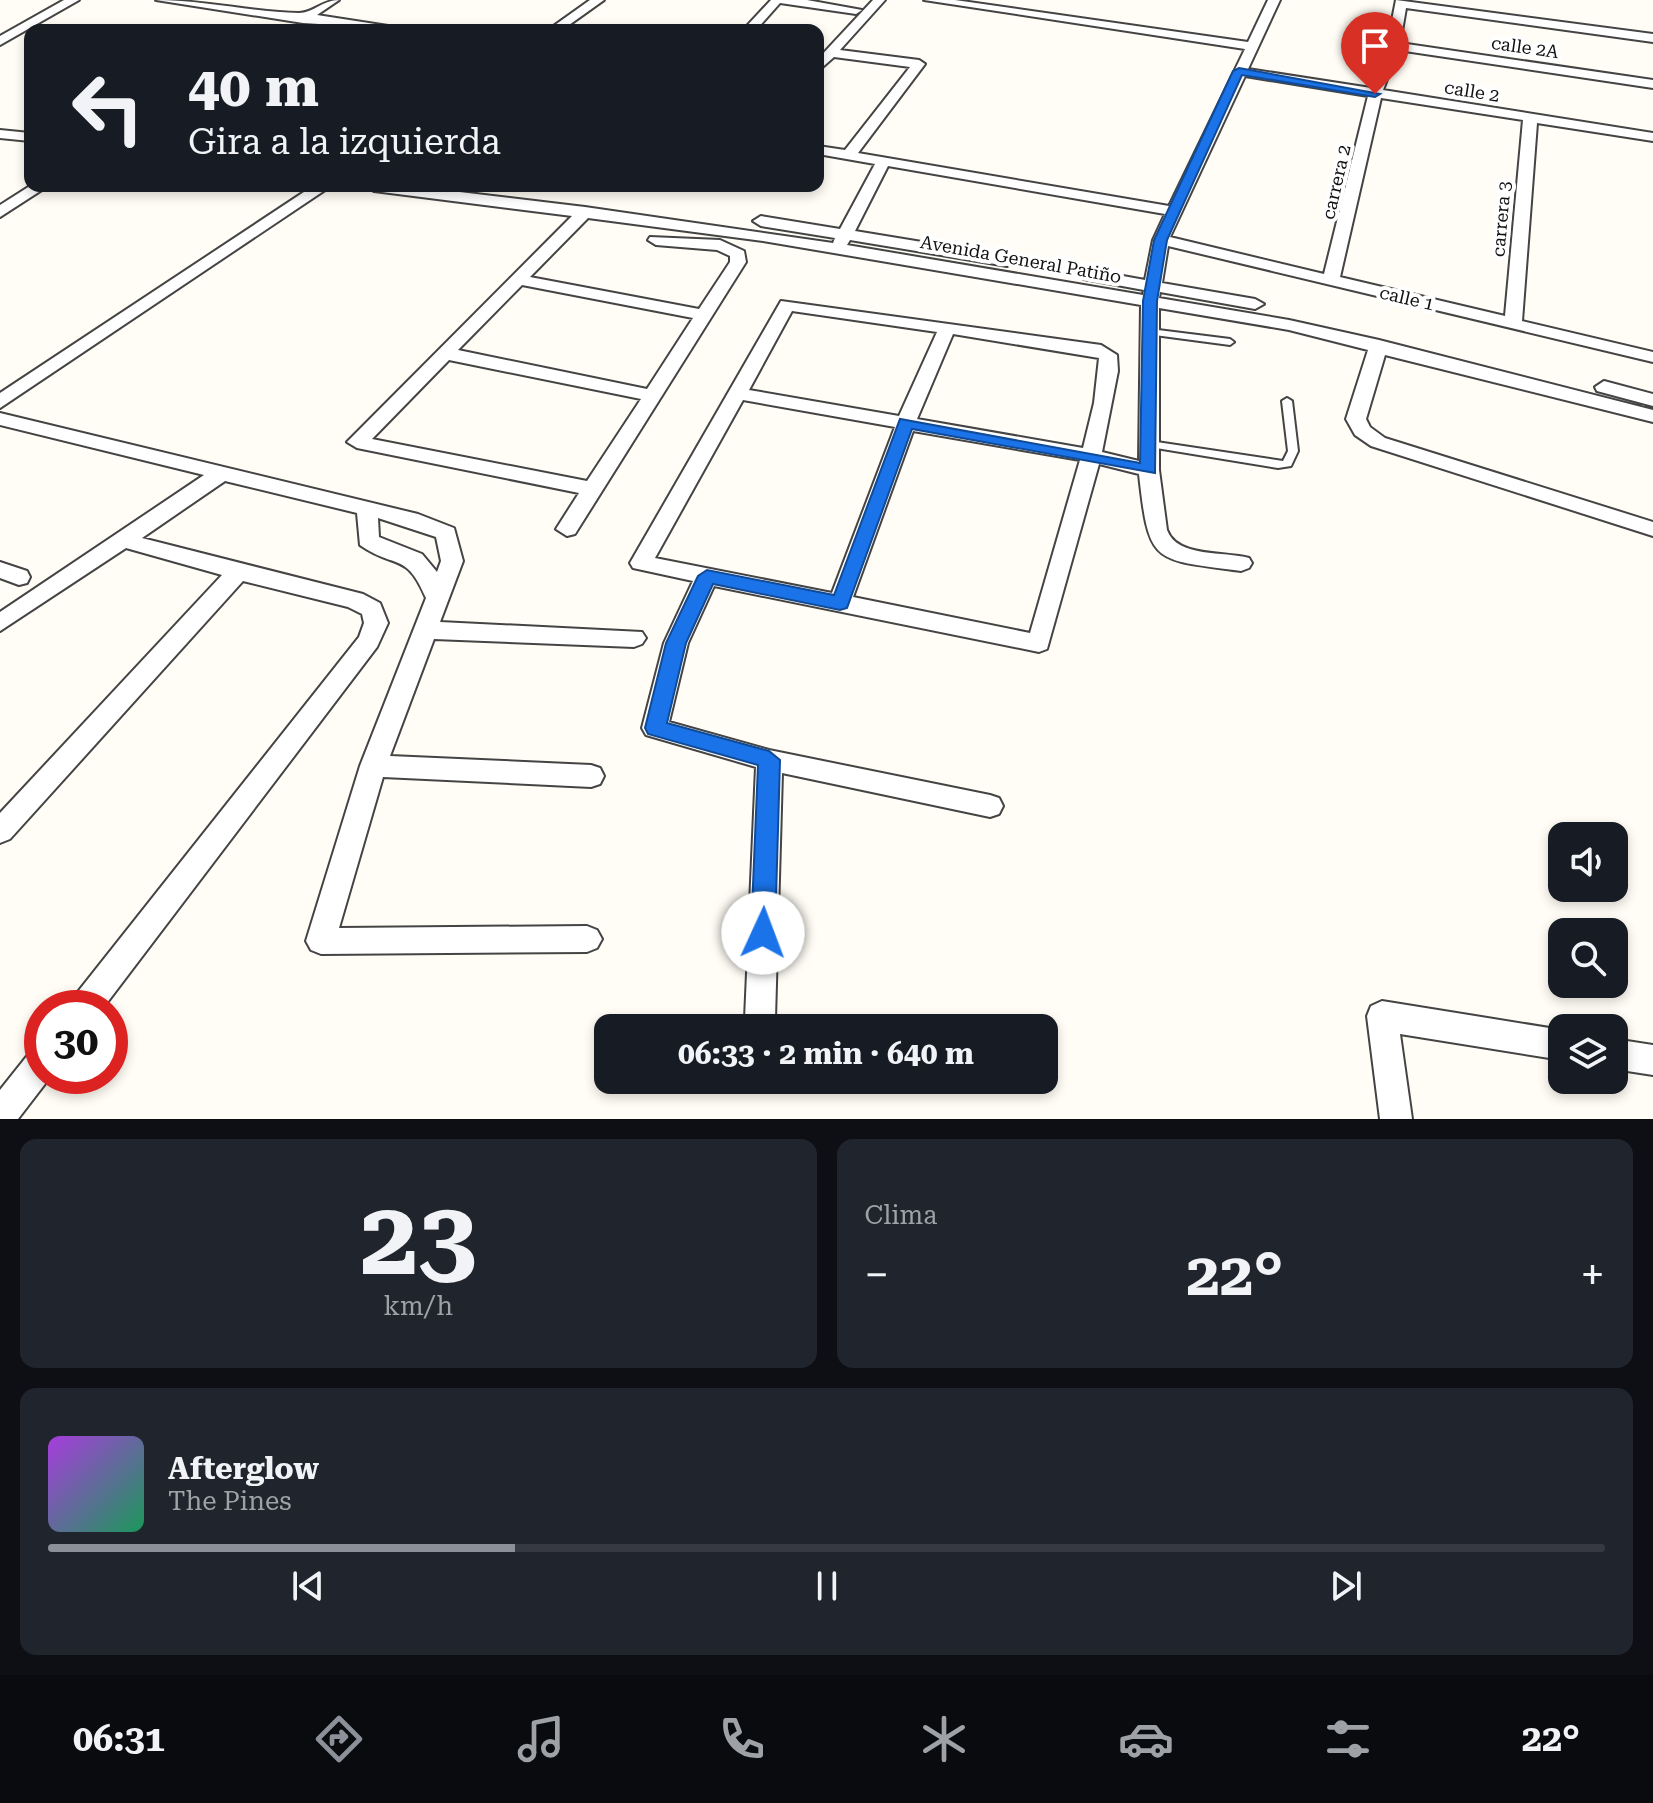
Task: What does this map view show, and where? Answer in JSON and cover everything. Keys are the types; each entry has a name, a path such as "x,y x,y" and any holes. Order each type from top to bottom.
{"street":[{"path":"30,24 73,0"},
{"path":"162,0 361,24"},
{"path":"295,24 333,0"},
{"path":"563,24 598,0"},
{"path":"755,24 779,0 856,10"},
{"path":"825,46 879,0"},
{"path":"930,0 1253,46"},
{"path":"1009,11 1017,0"},
{"path":"1241,563 1181,555 1160,541 1149,470 1152,293 1161,240 1274,0"},
{"path":"1402,2 1653,38"},
{"name":"carrera 2","path":"1331,280 1375,94 1393,46 1402,2"},
{"path":"0,41 24,28"},
{"path":"825,46 919,64 849,155"},
{"name":"calle 2A","path":"1393,46 1653,84"},
{"name":"calle 2","path":"1239,71 1653,137"},
{"name":"carrera 3","path":"1513,322 1530,118"},
{"path":"0,134 24,136"},
{"path":"0,143 24,145"},
{"path":"824,151 1174,211"},
{"path":"841,241 884,160"},
{"path":"0,212 31,192"},
{"path":"0,402 314,192"},
{"name":"Avenida General Patiño","path":"423,192 841,241"},
{"name":"Avenida General Patiño","path":"512,192 841,241 1376,328 1653,400"},
{"path":"585,212 357,442 592,489"},
{"path":"567,529 738,262 738,254 720,245 656,240"},
{"name":"calle 1","path":"1161,240 1653,357"},
{"path":"516,279 703,315"},
{"name":"Avenida General Patiño","path":"1152,293 1379,345 1653,416"},
{"path":"787,305 947,328 1095,349 1108,355 1111,371 1091,456 1039,643 641,563 787,305"},
{"path":"840,603 906,423 947,328"},
{"path":"1379,345 1356,419 1362,431 1378,442 1651,529"},
{"path":"444,353 651,395"},
{"path":"735,393 1091,456 1149,470"},
{"path":"0,419 219,475 367,508 436,526 446,533 452,561 373,766 321,941 587,939"},
{"path":"0,623 219,475"},
{"path":"367,508 368,540 411,556 424,565 437,597"},
{"path":"98,990 369,641 376,623 372,609 355,600 123,540"},
{"path":"0,831 238,572"},
{"path":"707,576 676,643 655,728 769,760 990,806"},
{"path":"425,630 634,638"},
{"path":"760,1014 769,760"},
{"path":"373,766 591,776"},
{"path":"1396,1119 1382,1016 1548,1043"},
{"path":"1628,1056 1653,1060"},
{"path":"10,1119 0,1115 24,1085"}],"lane":[{"path":"1150,332 1230,342"},
{"path":"1150,444 1287,464 1293,451 1287,401"}],"route":[{"path":"763,933 769,760 655,728 676,643 707,576 840,603 906,423 1091,456 1149,470 1150,301 1161,240 1239,71 1375,94"}]}
